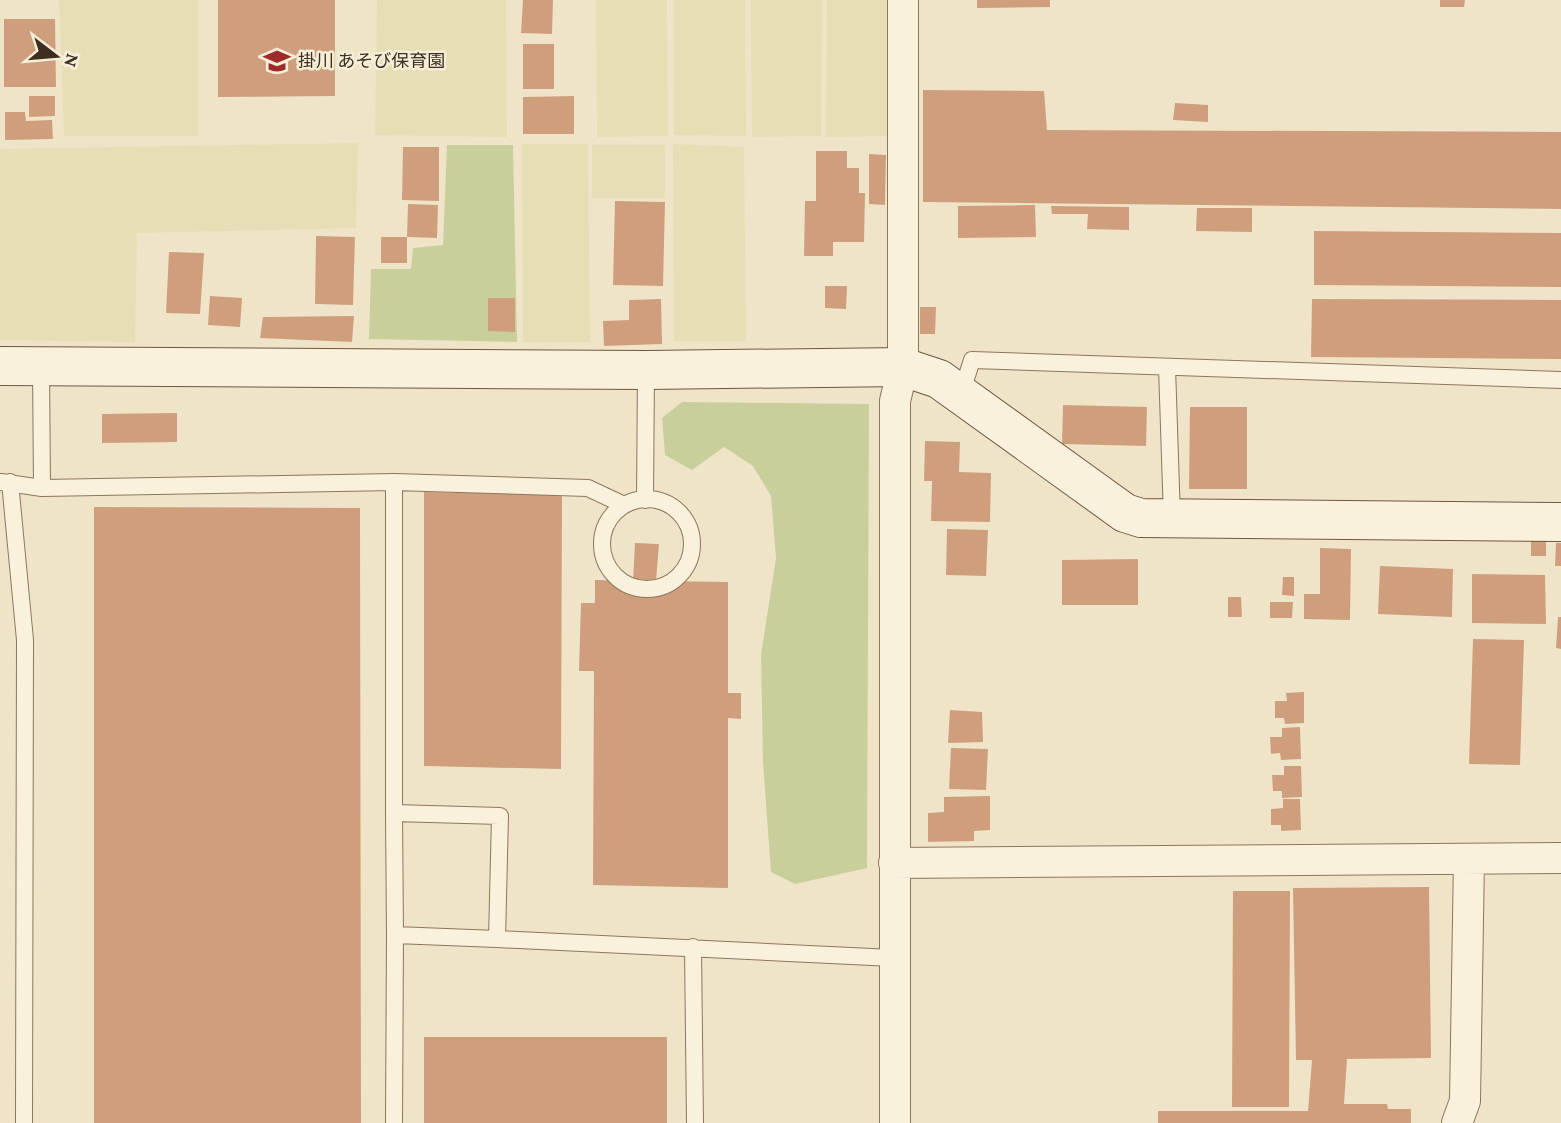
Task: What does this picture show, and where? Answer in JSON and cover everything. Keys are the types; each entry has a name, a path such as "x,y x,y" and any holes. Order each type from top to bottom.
{"street":[{"path":"895,1123 895,401 903,367 903,0"},
{"path":"0,366 646,370 903,367 939,379 1125,513 1141,518 1561,522"},
{"path":"894,863 1561,858"},
{"path":"1457,1123 1465,1101 1469,859"}],"lane":[{"path":"961,394 972,360 1561,380"},
{"path":"41,366 42,488"},
{"path":"1167,367 1172,518"},
{"path":"645,500 646,370"},
{"path":"24,1123 24,640 5,482 42,488 394,482 588,488 624,505"},
{"path":"394,482 394,1123"},
{"path":"653,499 680,512 692,539 691,554 676,579 663,587 648,590 620,581 603,557 601,542 612,515 624,505 645,500 653,499"},
{"path":"394,813 500,816 497,939"},
{"path":"395,935 893,958"},
{"path":"693,947 695,1123"}],"shaded area":[{"path":"59,0 198,0 198,136 64,136"},
{"path":"377,0 506,0 507,137 375,135"},
{"path":"596,0 667,0 668,136 597,137"},
{"path":"674,0 745,0 746,136 674,135"},
{"path":"751,0 822,0 821,136 752,137"},
{"path":"827,0 895,0 891,136 826,137"},
{"path":"358,143 356,228 137,233 135,342 0,340 0,149"},
{"path":"522,144 588,144 590,342 523,342"},
{"path":"673,144 744,147 746,341 674,341"},
{"path":"592,145 665,145 665,198 592,198"}],"green space":[{"path":"447,145 513,145 517,342 369,339 371,269 411,269 413,248 443,245"},
{"path":"682,402 869,404 867,868 795,884 771,872 763,762 761,655 776,558 771,496 753,466 724,447 692,470 665,455 662,418"}],"building":[{"name":"掛川 あそび保育園","path":"218,0 335,0 335,96 218,97"},
{"path":"523,0 553,0 552,34 521,33"},
{"path":"977,0 1050,0 1050,7 977,8"},
{"path":"1440,0 1465,0 1464,7 1440,7"},
{"path":"4,19 55,19 56,87 4,87"},
{"path":"523,44 554,44 554,89 523,89"},
{"path":"923,90 1044,91 1047,130 1561,132 1561,209 923,202"},
{"path":"29,96 55,96 55,116 29,117"},
{"path":"574,96 574,134 523,134 523,97"},
{"path":"1175,103 1208,105 1208,122 1173,120"},
{"path":"5,112 25,112 26,121 52,120 53,139 5,140"},
{"path":"403,147 439,147 439,201 402,200"},
{"path":"816,151 847,151 847,168 859,168 859,193 865,193 864,242 833,242 833,256 804,256 805,201 816,201"},
{"path":"869,154 886,155 885,205 869,204"},
{"path":"615,201 665,202 663,286 613,285"},
{"path":"408,204 438,205 437,238 407,237"},
{"path":"1035,205 1036,237 958,238 958,206"},
{"path":"1051,206 1129,207 1129,230 1087,229 1088,214 1052,214"},
{"path":"1197,208 1252,208 1252,232 1196,231"},
{"path":"1314,231 1561,233 1561,287 1314,285"},
{"path":"316,236 355,237 353,305 315,304"},
{"path":"381,237 407,237 407,263 381,263"},
{"path":"169,252 204,253 200,314 166,313"},
{"path":"825,286 847,286 846,309 825,308"},
{"path":"210,296 242,298 240,327 208,325"},
{"path":"488,298 515,298 515,332 488,331"},
{"path":"661,299 662,344 604,346 603,321 629,320 629,300"},
{"path":"1312,299 1561,300 1561,359 1311,357"},
{"path":"920,307 936,307 935,334 920,334"},
{"path":"354,316 352,342 260,338 263,317"},
{"path":"1063,405 1147,407 1146,446 1062,444"},
{"path":"1190,407 1247,407 1247,489 1189,489"},
{"path":"177,413 177,442 102,443 102,414"},
{"path":"925,441 960,442 959,472 991,473 990,522 931,521 932,481 924,481"},
{"path":"424,492 562,495 561,769 424,766"},
{"path":"94,507 360,508 361,1123 94,1123"},
{"path":"947,529 988,530 986,576 946,575"},
{"path":"1531,531 1546,531 1546,556 1531,556"},
{"path":"635,543 659,544 656,581 728,582 728,693 741,693 741,719 728,718 728,888 593,885 594,671 579,671 581,603 595,603 595,580 633,581"},
{"path":"1556,543 1561,543 1561,566 1555,566"},
{"path":"1320,548 1351,549 1350,620 1304,619 1304,594 1320,594"},
{"path":"1138,559 1138,605 1062,605 1062,560"},
{"path":"1380,566 1453,569 1452,617 1378,614"},
{"path":"1472,574 1545,575 1546,624 1472,623"},
{"path":"1283,577 1294,577 1294,596 1282,595"},
{"path":"1228,597 1241,597 1242,617 1228,617"},
{"path":"1270,602 1293,602 1292,618 1270,618"},
{"path":"1558,617 1561,617 1561,649 1556,648"},
{"path":"1473,639 1524,640 1520,765 1469,764"},
{"path":"1304,692 1304,723 1285,724 1284,718 1275,718 1275,701 1287,701 1286,693"},
{"path":"950,710 982,712 983,742 948,743"},
{"path":"1300,727 1301,759 1281,760 1280,753 1271,754 1270,737 1282,737 1282,728"},
{"path":"951,748 988,749 986,790 949,789"},
{"path":"1284,766 1301,766 1302,797 1282,798 1282,791 1273,791 1272,775 1284,775"},
{"path":"990,796 990,830 974,831 974,841 928,842 928,813 944,812 944,797"},
{"path":"1283,799 1300,799 1301,830 1281,831 1281,825 1271,825 1271,809 1283,808"},
{"path":"1429,887 1431,1058 1347,1059 1344,1104 1387,1104 1388,1109 1411,1109 1411,1123 1158,1123 1158,1111 1308,1111 1312,1060 1296,1060 1293,888"},
{"path":"1233,891 1290,891 1289,1107 1232,1107"},
{"path":"424,1037 667,1037 667,1123 424,1123"}],"place":[{"name":"掛川 あそび保育園","path":"277,61"}]}
